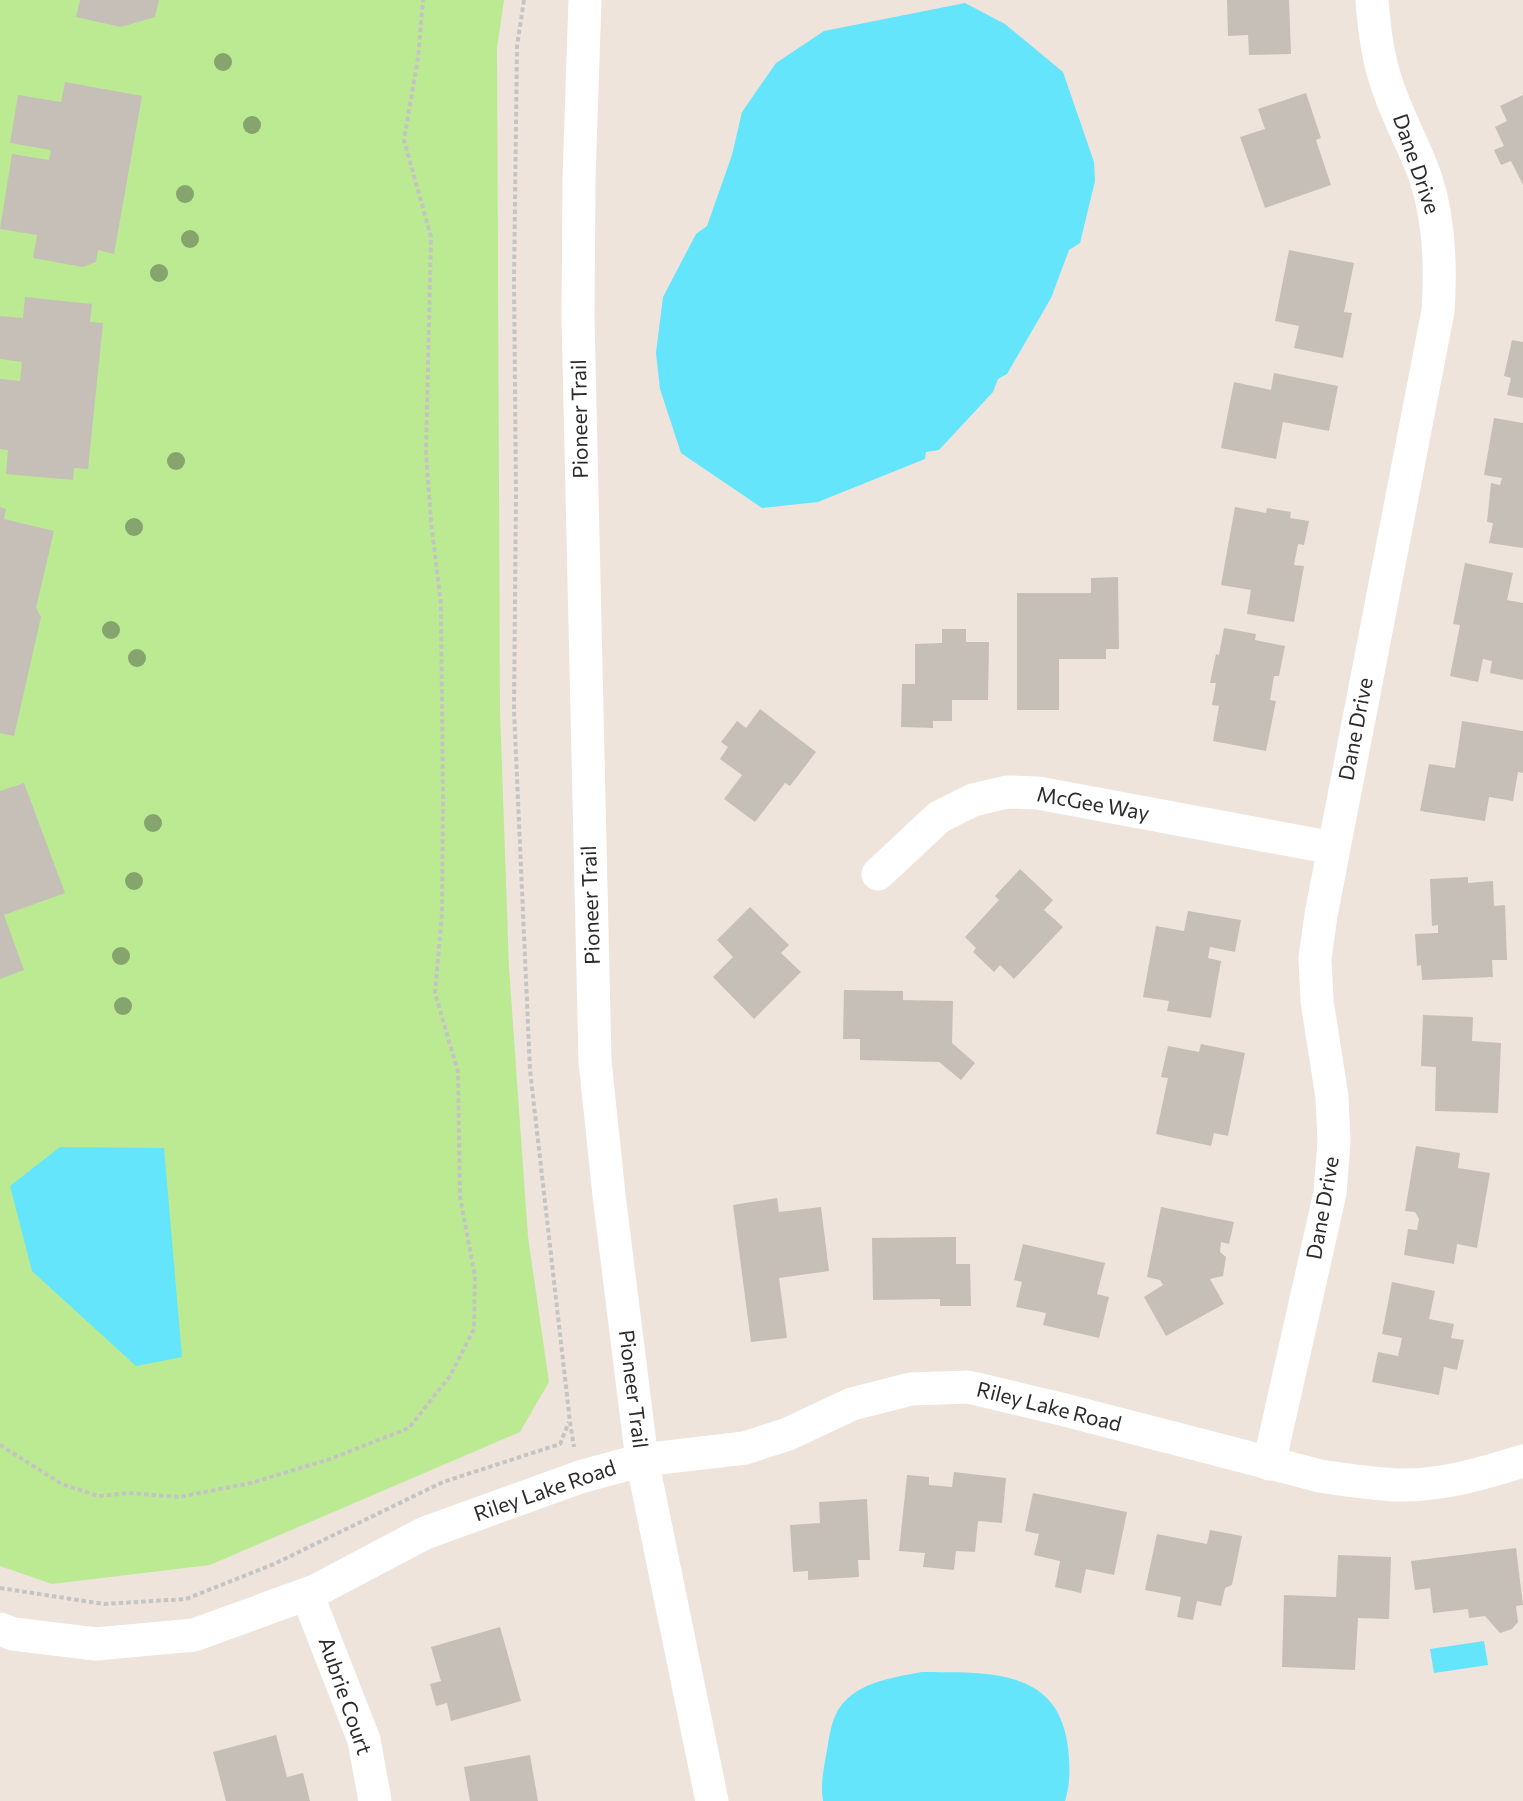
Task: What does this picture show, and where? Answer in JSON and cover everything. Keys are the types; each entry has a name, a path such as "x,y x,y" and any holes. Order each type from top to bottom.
{"street":[{"name":"Pioneer Trail","path":"585,0 579,179 578,318 595,1050 609,1194 642,1460 712,1801"},
{"name":"Dane Drive","path":"1269,1464 1330,1192 1334,1142 1332,1097 1317,1001 1315,958 1333,848 1438,311 1441,272 1437,226 1426,180 1386,83 1374,36 1372,0"},
{"name":"McGee Way","path":"878,874 939,817 973,800 1006,792 1038,793 1333,848"},
{"name":"Riley Lake Road","path":"0,1629 13,1634 96,1644 194,1635 307,1594 425,1533 580,1477 642,1460 745,1448 788,1434 852,1404 911,1389 968,1386 1269,1464 1364,1483 1406,1485 1450,1480 1523,1461"},
{"name":"Aubrie Court","path":"307,1594 364,1740 375,1801"}],"path":[{"path":"0,1445 62,1484 98,1496 129,1492 179,1497 250,1483 330,1459 409,1428 450,1376 474,1329 475,1276 460,1197 458,1072 435,993 442,914 443,803 441,605 426,453 430,237 404,140 418,58 423,0"},
{"path":"524,0 517,46 514,246 516,492 514,710 530,1070 570,1422 580,1477"},
{"path":"0,1588 104,1604 186,1599 274,1564 443,1482 560,1444 570,1422"}],"green space":[{"path":"0,0 504,0 497,48 500,710 509,968 528,1237 549,1382 520,1432 210,1565 52,1584 0,1566"}],"water":[{"path":"965,3 1005,24 1063,72 1094,162 1095,181 1080,243 1069,250 1051,298 1007,374 998,379 993,392 939,450 926,452 925,459 818,502 762,508 681,453 660,389 656,353 663,297 696,234 707,226 732,155 742,112 776,63 824,31"},
{"path":"60,1147 164,1148 182,1357 136,1366 32,1271 10,1186"},
{"path":"1484,1641 1488,1665 1434,1673 1430,1649"},
{"path":"922,1672 991,1674 1031,1686 1048,1699 1060,1717 1067,1741 1069,1771 1065,1801 823,1801 823,1776 830,1731 843,1703 862,1688 874,1683"}],"building":[{"path":"80,0 159,0 155,17 121,27 76,17"},
{"path":"1227,0 1289,0 1291,54 1249,55 1248,35 1228,36"},
{"path":"65,82 142,96 114,254 98,250 96,262 83,267 33,258 37,235 0,229 12,154 49,160 51,150 10,143 18,95 61,102"},
{"path":"1306,93 1321,138 1316,140 1331,185 1265,208 1240,137 1265,129 1258,109"},
{"path":"1523,95 1523,185 1511,161 1501,165 1494,150 1504,146 1495,127 1507,121 1500,106"},
{"path":"1289,250 1354,263 1344,312 1352,313 1343,358 1294,348 1299,326 1275,321"},
{"path":"25,297 92,304 90,322 103,323 88,469 74,468 73,480 6,474 8,450 0,449 0,379 20,381 22,362 0,359 0,316 23,318"},
{"path":"1512,340 1523,342 1523,398 1507,395 1511,378 1504,376"},
{"path":"1274,373 1338,386 1329,431 1283,422 1276,459 1221,448 1234,382 1271,390"},
{"path":"1494,418 1523,423 1523,548 1489,543 1493,523 1487,522 1491,483 1500,485 1502,478 1484,475"},
{"path":"0,507 6,509 4,519 54,531 36,608 41,617 14,736 0,733"},
{"path":"1235,507 1266,513 1267,508 1291,512 1290,518 1309,521 1304,545 1298,544 1294,565 1304,566 1294,622 1247,614 1251,590 1221,585"},
{"path":"1465,563 1513,573 1507,600 1523,603 1523,680 1490,673 1492,661 1483,659 1478,682 1450,676 1460,625 1453,624"},
{"path":"1118,577 1119,649 1106,649 1106,659 1059,659 1059,710 1017,710 1017,593 1091,593 1091,578"},
{"path":"1224,628 1256,634 1255,640 1285,646 1279,676 1274,676 1270,700 1276,701 1266,751 1213,741 1219,706 1212,705 1216,683 1210,683 1216,654 1219,655"},
{"path":"942,629 966,629 966,642 989,642 988,700 952,700 952,721 933,721 933,728 901,727 902,684 915,684 915,644 942,643"},
{"path":"760,709 816,752 790,786 785,783 755,822 724,799 742,775 720,759 728,747 721,742 737,721 746,728"},
{"path":"1462,721 1523,731 1523,773 1518,772 1513,801 1489,797 1485,821 1420,811 1429,764 1455,768"},
{"path":"24,783 65,893 4,915 24,970 0,979 0,791"},
{"path":"1020,869 1053,900 1044,910 1063,927 1014,979 1000,965 994,972 973,952 976,948 965,937 999,900 995,896"},
{"path":"1468,877 1468,883 1493,881 1494,906 1505,905 1507,960 1492,960 1493,977 1422,980 1421,965 1417,966 1415,934 1438,933 1438,925 1432,926 1430,879"},
{"path":"750,907 789,945 781,953 801,972 754,1019 713,977 733,957 717,940"},
{"path":"1188,911 1241,920 1235,952 1210,947 1208,958 1221,961 1211,1018 1167,1011 1169,1001 1143,997 1156,926 1184,931"},
{"path":"844,990 903,991 903,1000 953,1001 952,1043 975,1063 961,1080 939,1062 860,1060 860,1039 843,1039"},
{"path":"1423,1015 1473,1017 1472,1041 1501,1043 1498,1113 1435,1111 1436,1067 1421,1066"},
{"path":"1201,1044 1245,1053 1228,1136 1214,1133 1211,1146 1156,1134 1168,1078 1161,1077 1168,1046 1199,1052"},
{"path":"1416,1146 1460,1153 1458,1168 1490,1173 1477,1248 1457,1244 1454,1264 1404,1255 1408,1229 1417,1230 1419,1219 1415,1212 1405,1211"},
{"path":"777,1198 779,1212 821,1207 829,1271 779,1278 787,1338 751,1342 733,1205"},
{"path":"1161,1207 1234,1222 1229,1244 1221,1242 1220,1252 1226,1257 1223,1276 1210,1279 1224,1304 1166,1336 1144,1297 1163,1285 1160,1280 1147,1277"},
{"path":"956,1237 956,1264 970,1264 971,1306 940,1306 940,1299 873,1300 872,1238"},
{"path":"1023,1244 1105,1263 1097,1294 1109,1297 1099,1338 1043,1325 1046,1313 1016,1307 1022,1282 1014,1280"},
{"path":"1392,1282 1435,1291 1429,1319 1454,1324 1451,1338 1464,1340 1457,1370 1444,1367 1439,1395 1372,1382 1378,1352 1398,1356 1402,1338 1382,1334"},
{"path":"954,1472 1006,1478 1002,1523 978,1521 975,1552 956,1551 954,1570 923,1567 925,1553 899,1551 907,1475 929,1477 929,1485 952,1487"},
{"path":"1033,1493 1127,1512 1114,1575 1086,1569 1081,1593 1055,1587 1060,1561 1034,1555 1039,1534 1025,1531"},
{"path":"867,1499 870,1560 858,1560 859,1577 808,1580 808,1571 793,1572 790,1525 820,1523 819,1502"},
{"path":"1210,1530 1242,1536 1232,1585 1225,1588 1221,1606 1197,1601 1193,1620 1177,1617 1181,1597 1145,1590 1157,1534 1207,1544"},
{"path":"1516,1548 1523,1605 1516,1606 1518,1622 1512,1629 1500,1633 1485,1616 1469,1618 1468,1609 1433,1613 1430,1588 1415,1590 1411,1561"},
{"path":"1338,1555 1391,1557 1389,1619 1358,1618 1355,1670 1282,1667 1284,1595 1336,1597"},
{"path":"500,1627 521,1701 451,1721 447,1703 436,1706 430,1684 441,1681 431,1647"},
{"path":"276,1735 287,1777 303,1773 310,1801 226,1801 213,1752"},
{"path":"530,1755 538,1801 470,1801 464,1767"}]}
